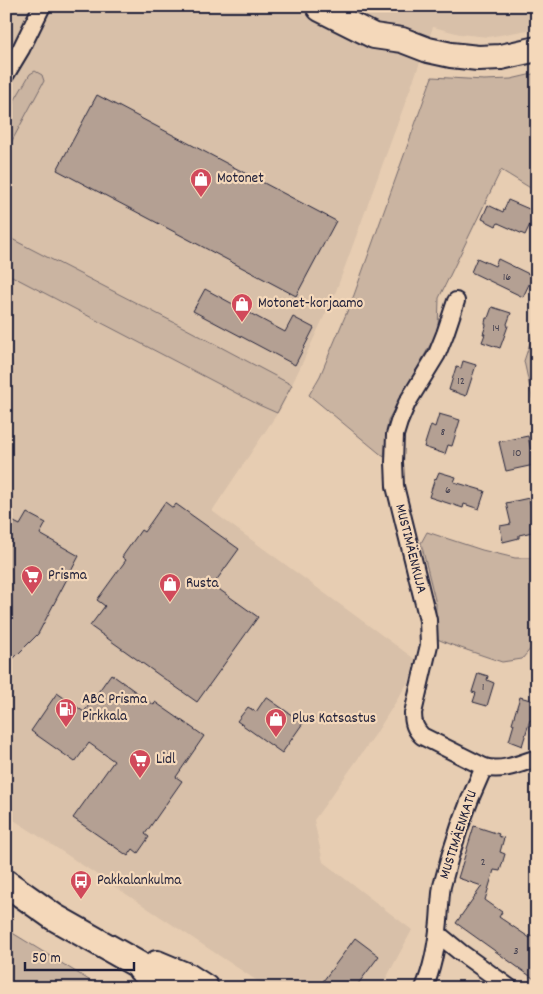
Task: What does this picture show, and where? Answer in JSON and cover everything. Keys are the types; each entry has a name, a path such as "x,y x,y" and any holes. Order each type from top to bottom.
{"main road":[{"path":"318,6 326,12 374,36 402,40 428,50 478,58 501,57 537,49"},
{"path":"347,6 380,22 402,40"},
{"path":"6,870 99,924 152,969"},
{"path":"6,883 54,917 152,969 188,976 205,988"}],"street":[{"path":"6,74 21,49 42,6"},
{"name":"MUSTIMÄENKUJA","path":"456,301 446,334 437,354 407,403 399,422 395,435 395,486 428,620 429,645 413,713 413,721 416,729 422,736 484,767"},
{"path":"484,767 494,770 507,768 537,758"},
{"name":"MUSTIMÄENKATU","path":"424,988 429,976 438,934 442,888 457,831 484,767"},
{"path":"438,934 510,988"}],"shaded area":[{"path":"6,6 537,6 537,27 534,29 488,37 460,34 433,27 336,291 281,408 212,511 420,663 375,735 314,820 323,862 412,930 381,988 268,988 6,815"},
{"path":"35,71 42,75 44,81 6,152 6,115 30,74"},
{"path":"537,73 537,192 501,170 439,298 438,331 388,420 384,457 309,395 320,376 354,295 432,77 484,80 511,79"},
{"path":"6,236 292,385 277,413 6,273"},
{"path":"537,322 537,420 524,361"},
{"path":"427,532 482,550 515,558 532,558 537,546 537,641 522,659 502,662 435,638 436,604 421,543"},
{"path":"6,929 102,988 6,988"}],"building":[{"name":"Motonet","path":"97,95 336,221 296,296 57,170"},
{"path":"508,200 536,212 525,235 498,223 496,226 482,219 488,205 503,212"},
{"path":"477,258 495,266 498,259 533,276 523,297 471,272"},
{"name":"Motonet-korjaamo","path":"205,289 285,332 293,317 314,328 295,365 193,311"},
{"path":"492,307 511,313 500,348 482,342 485,334 483,334 486,318 488,318"},
{"path":"463,361 476,365 466,396 449,390 456,367 461,368"},
{"path":"439,414 460,420 452,446 448,445 445,454 424,447 431,425 435,427"},
{"path":"528,436 534,465 506,471 499,442"},
{"path":"439,472 456,477 454,482 485,491 479,509 464,504 463,508 429,497"},
{"path":"529,498 532,511 535,511 537,518 537,531 519,535 519,538 503,542 500,526 511,524 506,503"},
{"name":"Rusta","path":"165,502 173,508 176,504 239,549 213,585 258,617 197,702 90,626 105,606 97,600 126,560 122,557 141,530 144,532"},
{"name":"Prisma","path":"27,513 46,523 40,534 79,556 38,634 6,666 6,518 20,525"},
{"path":"478,673 488,676 487,680 494,683 487,706 473,702 476,693 472,692"},
{"name":"Lidl","path":"111,674 154,705 155,702 204,736 176,777 182,781 145,834 149,837 138,853 133,849 128,856 73,818 114,761 89,743 75,762 31,731 57,693 84,712"},
{"name":"Plus Katsastus","path":"266,697 303,723 282,753 237,721 248,707 256,712"},
{"path":"520,697 537,702 537,722 530,720 522,746 509,741"},
{"path":"474,826 499,834 498,836 504,838 500,852 505,854 500,871 494,870 485,900 502,912 499,917 530,938 537,929 537,981 456,923 482,886 458,878"},
{"path":"355,938 379,956 355,988 318,988"}],"place":[{"name":"Motonet","path":"201,198"},
{"name":"Motonet-korjaamo","path":"242,323"},
{"name":"Prisma","path":"32,595"},
{"name":"Rusta","path":"170,603"},
{"name":"ABC Prisma Pirkkala","path":"66,728"},
{"name":"Plus Katsastus","path":"276,738"},
{"name":"Lidl","path":"140,779"},
{"name":"Pakkalankulma","path":"81,900"}]}
